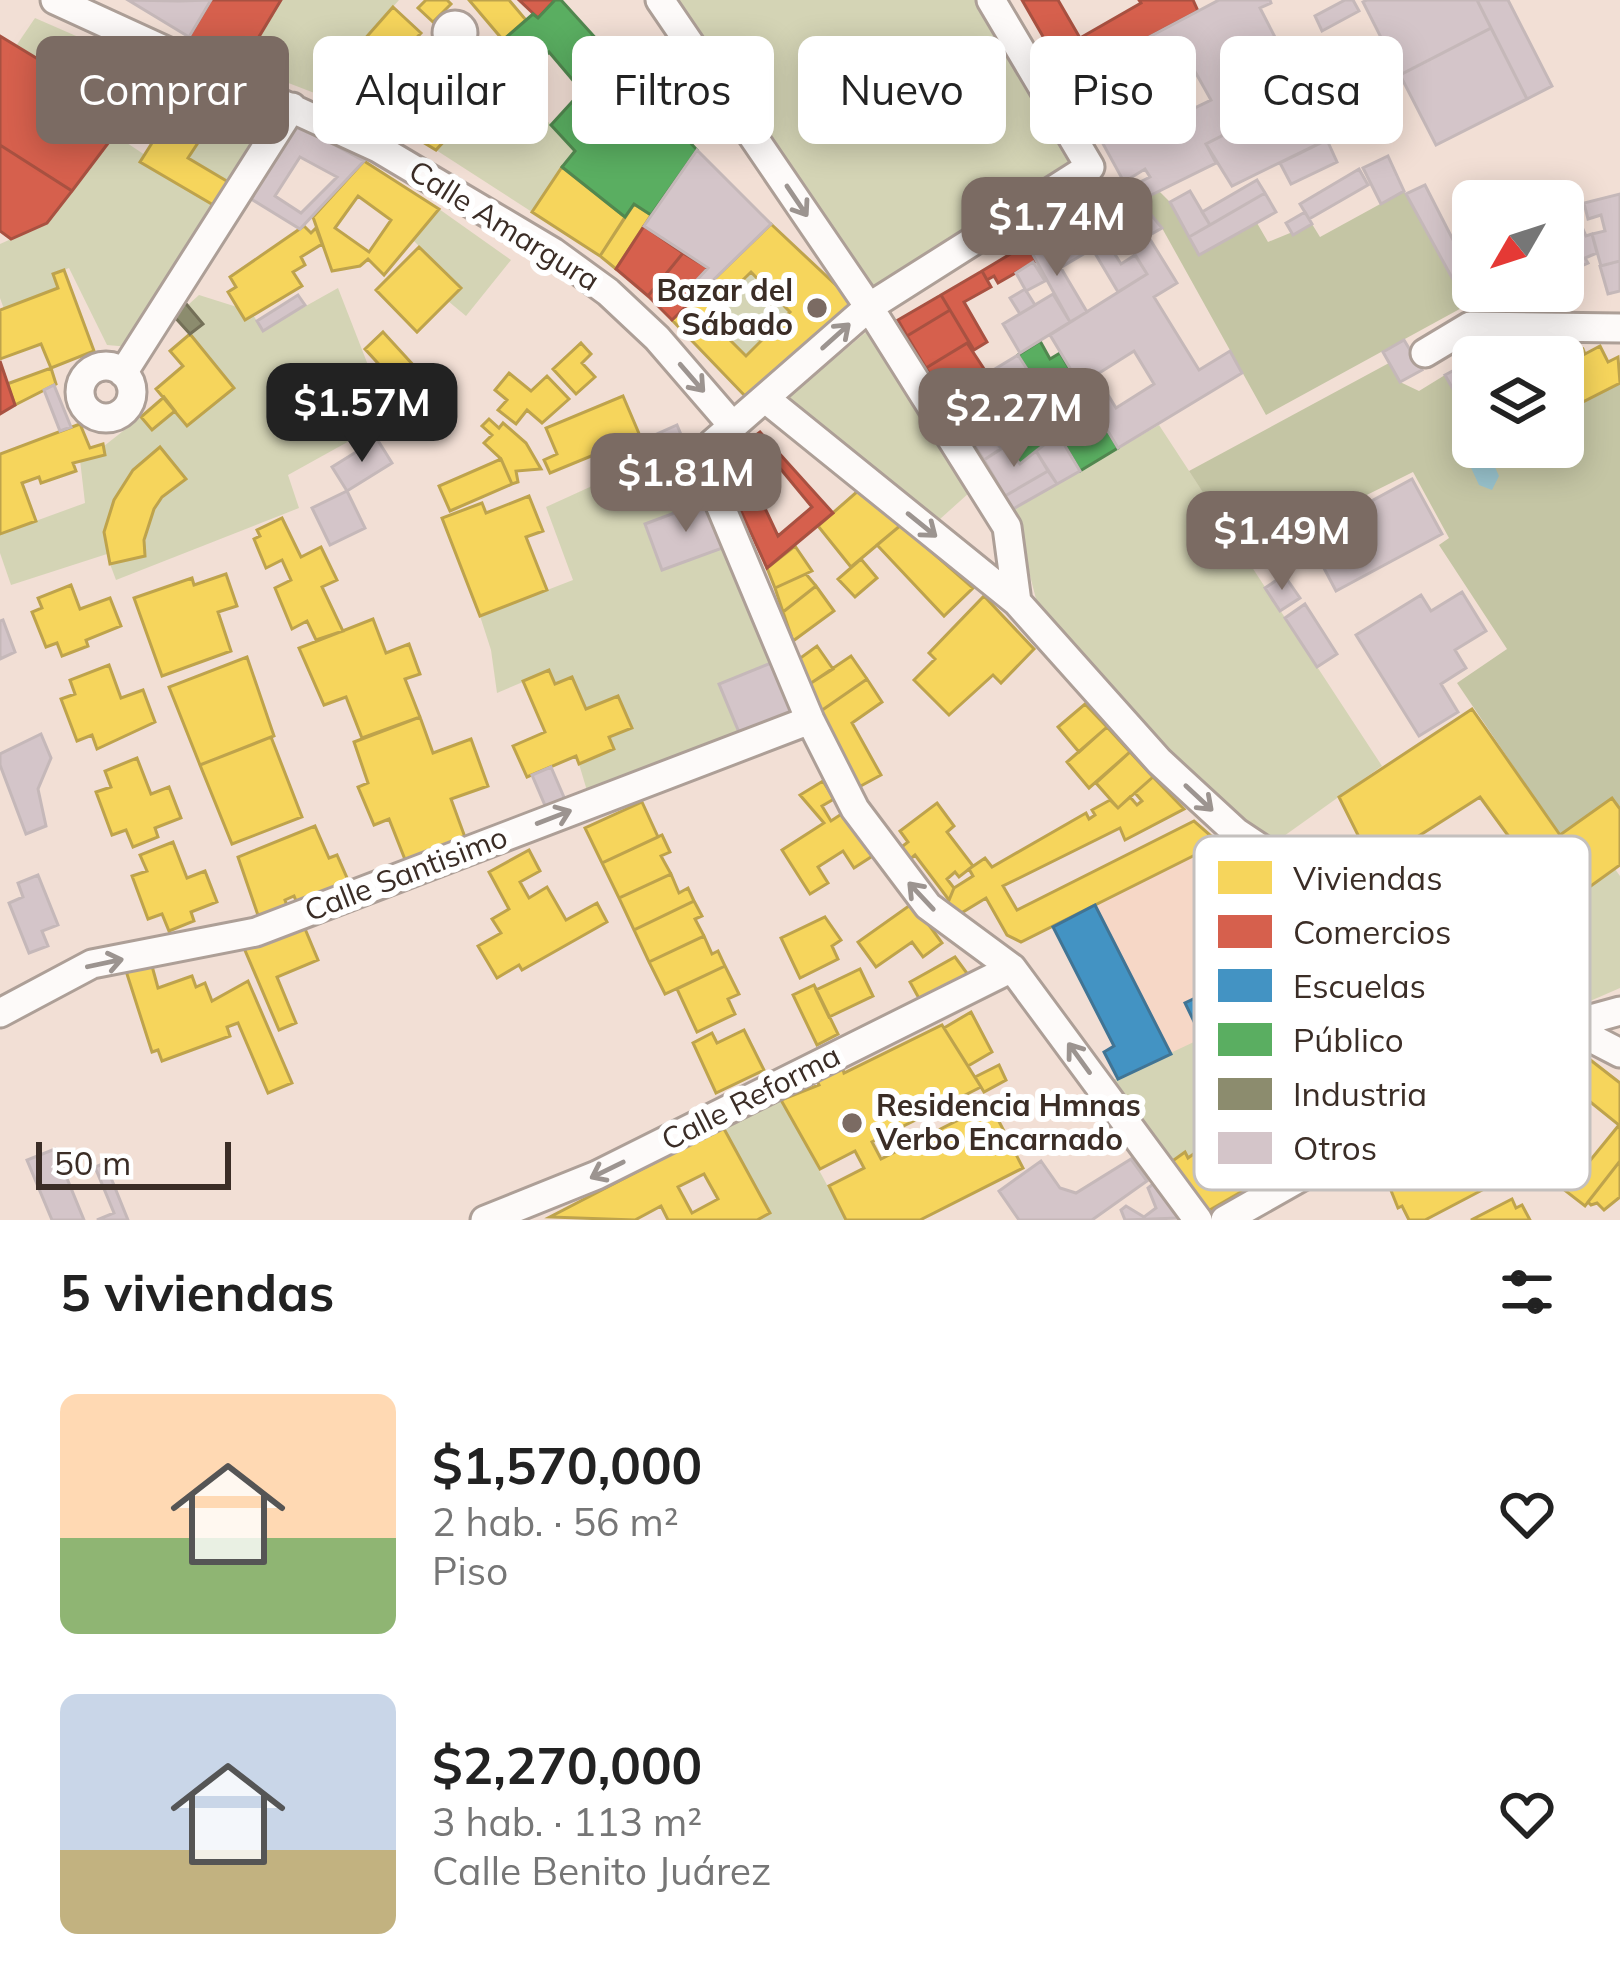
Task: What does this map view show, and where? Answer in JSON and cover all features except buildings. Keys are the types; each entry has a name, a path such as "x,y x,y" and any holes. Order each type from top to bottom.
{"street":[{"name":"Calle Amargura","path":"55,0 394,156 553,252 608,292 657,338 733,426"},
{"path":"660,0 869,307 1007,527 1017,602"},
{"path":"991,0 1090,167 869,307 707,451 705,469 810,720 855,809 915,892 1012,968 1198,1220"},
{"path":"131,363 292,107"},
{"path":"1425,352 1470,326 1617,333"},
{"path":"766,399 1017,602 1159,761 1242,836"},
{"name":"Calle Santisimo","path":"0,1012 92,964 256,932 810,720"},
{"name":"Calle Reforma","path":"485,1220 597,1175 1012,968"},
{"path":"1590,1020 1620,1012"},
{"path":"1590,1037 1620,1053"},
{"path":"1226,1220 1279,1190"}],"shaded area":[{"path":"1194,856 1194,1043 1118,1079 1104,1052 1114,1046 1053,927"}],"green space":[{"path":"281,0 399,0 368,36 313,36 313,92 289,83 289,36 259,36"},
{"path":"671,0 976,0 998,36 798,36 798,144 1006,144 1006,50 1030,89 1030,144 1063,144 1076,165 874,295 770,144 774,144 774,36 696,36"},
{"path":"35,18 76,36 36,36 36,58 16,46"},
{"path":"548,122 575,151 532,212 436,150 441,144 548,144"},
{"path":"108,144 128,144 145,155 141,163 215,206 130,347 107,345 69,268 54,274 58,288 4,309 0,244 47,223"},
{"path":"197,144 255,145 230,183 188,158"},
{"path":"1158,190 1200,255 1257,223 1268,242 1312,224 1320,237 1404,191 1452,278 1454,312 1266,415 1162,228 1141,200"},
{"path":"439,209 511,260 466,316 448,301 460,288 413,240"},
{"path":"751,272 790,312 746,356 706,316"},
{"path":"338,288 389,419 288,475 299,508 116,580 110,564 145,556 154,511 186,479 160,447 118,493 108,522 107,554 11,585 0,553 0,534 85,503 80,460 105,455 104,446 141,417 152,430 175,411 188,426 233,388 190,334 203,324 188,305 199,295 237,307 245,320 253,315 263,330"},
{"path":"871,328 969,493 940,519 785,400"},
{"path":"1389,363 1400,382 1419,391 1445,375 1452,387 1452,468 1584,468 1584,401 1620,383 1620,809 1612,799 1560,835 1457,683 1507,649 1439,545 1449,538 1413,472 1244,556 1189,471"},
{"path":"1159,425 1382,766 1284,836 1269,836 1245,820 1173,758 1036,599 1013,509"},
{"path":"647,461 657,484 695,468 709,500 645,524 661,569 728,546 776,661 719,684 741,737 588,794 579,764 613,749 609,737 631,728 618,696 586,709 555,684 549,671 497,693 480,616 573,580 546,507"},
{"path":"1615,869 1620,876 1620,988 1590,1001 1590,887"},
{"path":"1194,1042 1194,1154 1171,1162 1111,1081"},
{"path":"781,1100 846,1220 757,1220 770,1212 723,1127"}],"water":[{"path":"1471,468 1495,468 1499,476 1492,490 1479,485"}],"place":[{"name":"Bazar del Sábado","path":"817,308"},
{"name":"Residencia Hmnas Verbo Encarnado","path":"852,1123"}]}
